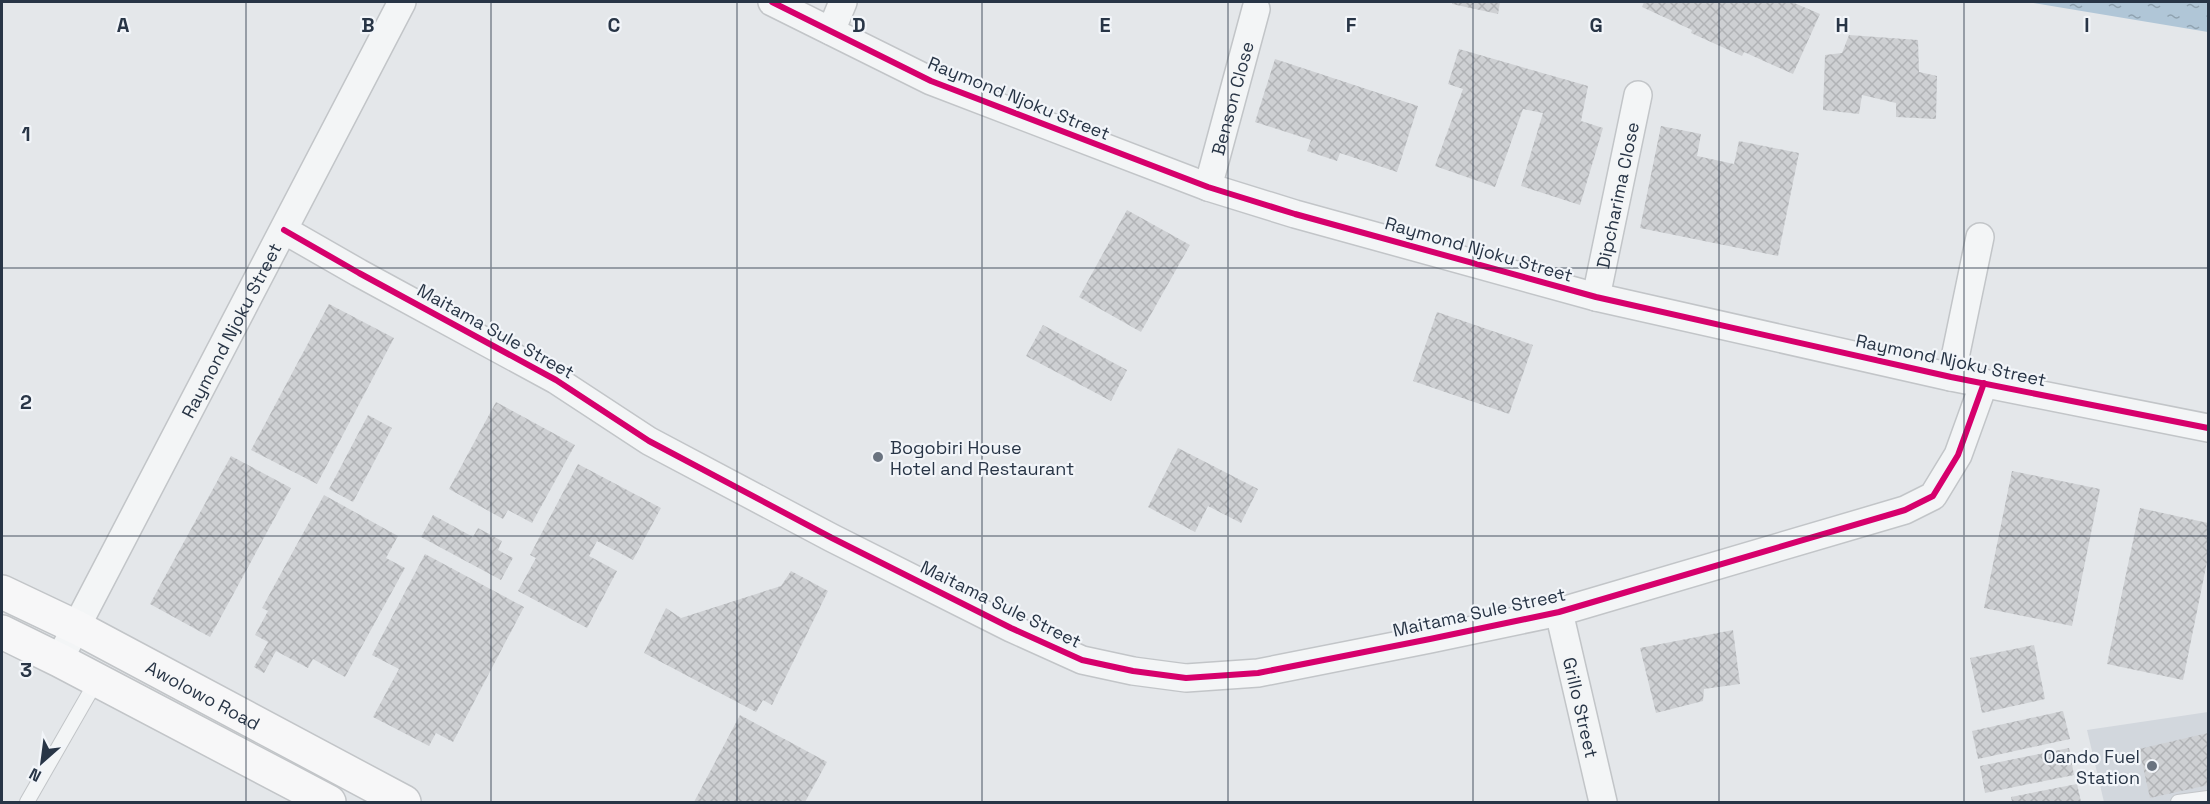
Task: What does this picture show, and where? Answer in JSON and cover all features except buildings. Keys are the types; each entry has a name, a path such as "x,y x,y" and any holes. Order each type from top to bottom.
{"main road":[{"name":"Awolowo Road","path":"2,592 78,628 404,802"},
{"name":"Awolowo Road","path":"2,632 329,802"}],"street":[{"name":"Raymond Njoku Street","path":"59,660 78,628 402,2"},
{"name":"Raymond Njoku Street","path":"772,2 931,81 1208,187 1295,214 1596,297 1951,377 2208,428"},
{"path":"831,31 843,2"},
{"name":"Benson Close","path":"1208,187 1256,9"},
{"name":"Dipcharima Close","path":"1596,297 1638,95"},
{"name":"Maitama Sule Street","path":"284,230 556,380 649,441 958,602 1083,660 1186,678 1258,673 1559,612 1905,510 1932,496 1958,454 1984,384"},
{"path":"1951,377 1980,237"},
{"name":"Grillo Street","path":"1559,612 1603,802"}],"lane":[{"path":"27,802 97,680"},
{"path":"2178,802 2208,799"}],"shaded area":[{"name":"Oando Fuel Station","path":"2208,712 2208,802 2104,802 2087,730"}],"water":[{"path":"2027,2 2208,2 2208,32"}],"cycle path":[{"path":"772,2 931,81 1208,187 1295,214 1596,297 1951,377 2208,428"},
{"path":"284,230 556,380 649,441 832,538 1011,628 1082,660 1133,671 1186,678 1258,673 1559,612 1905,510 1933,496 1958,455 1984,383"}],"place":[{"name":"Bogobiri House Hotel and Restaurant","path":"878,457"},
{"name":"Oando Fuel Station","path":"2152,766"}]}
